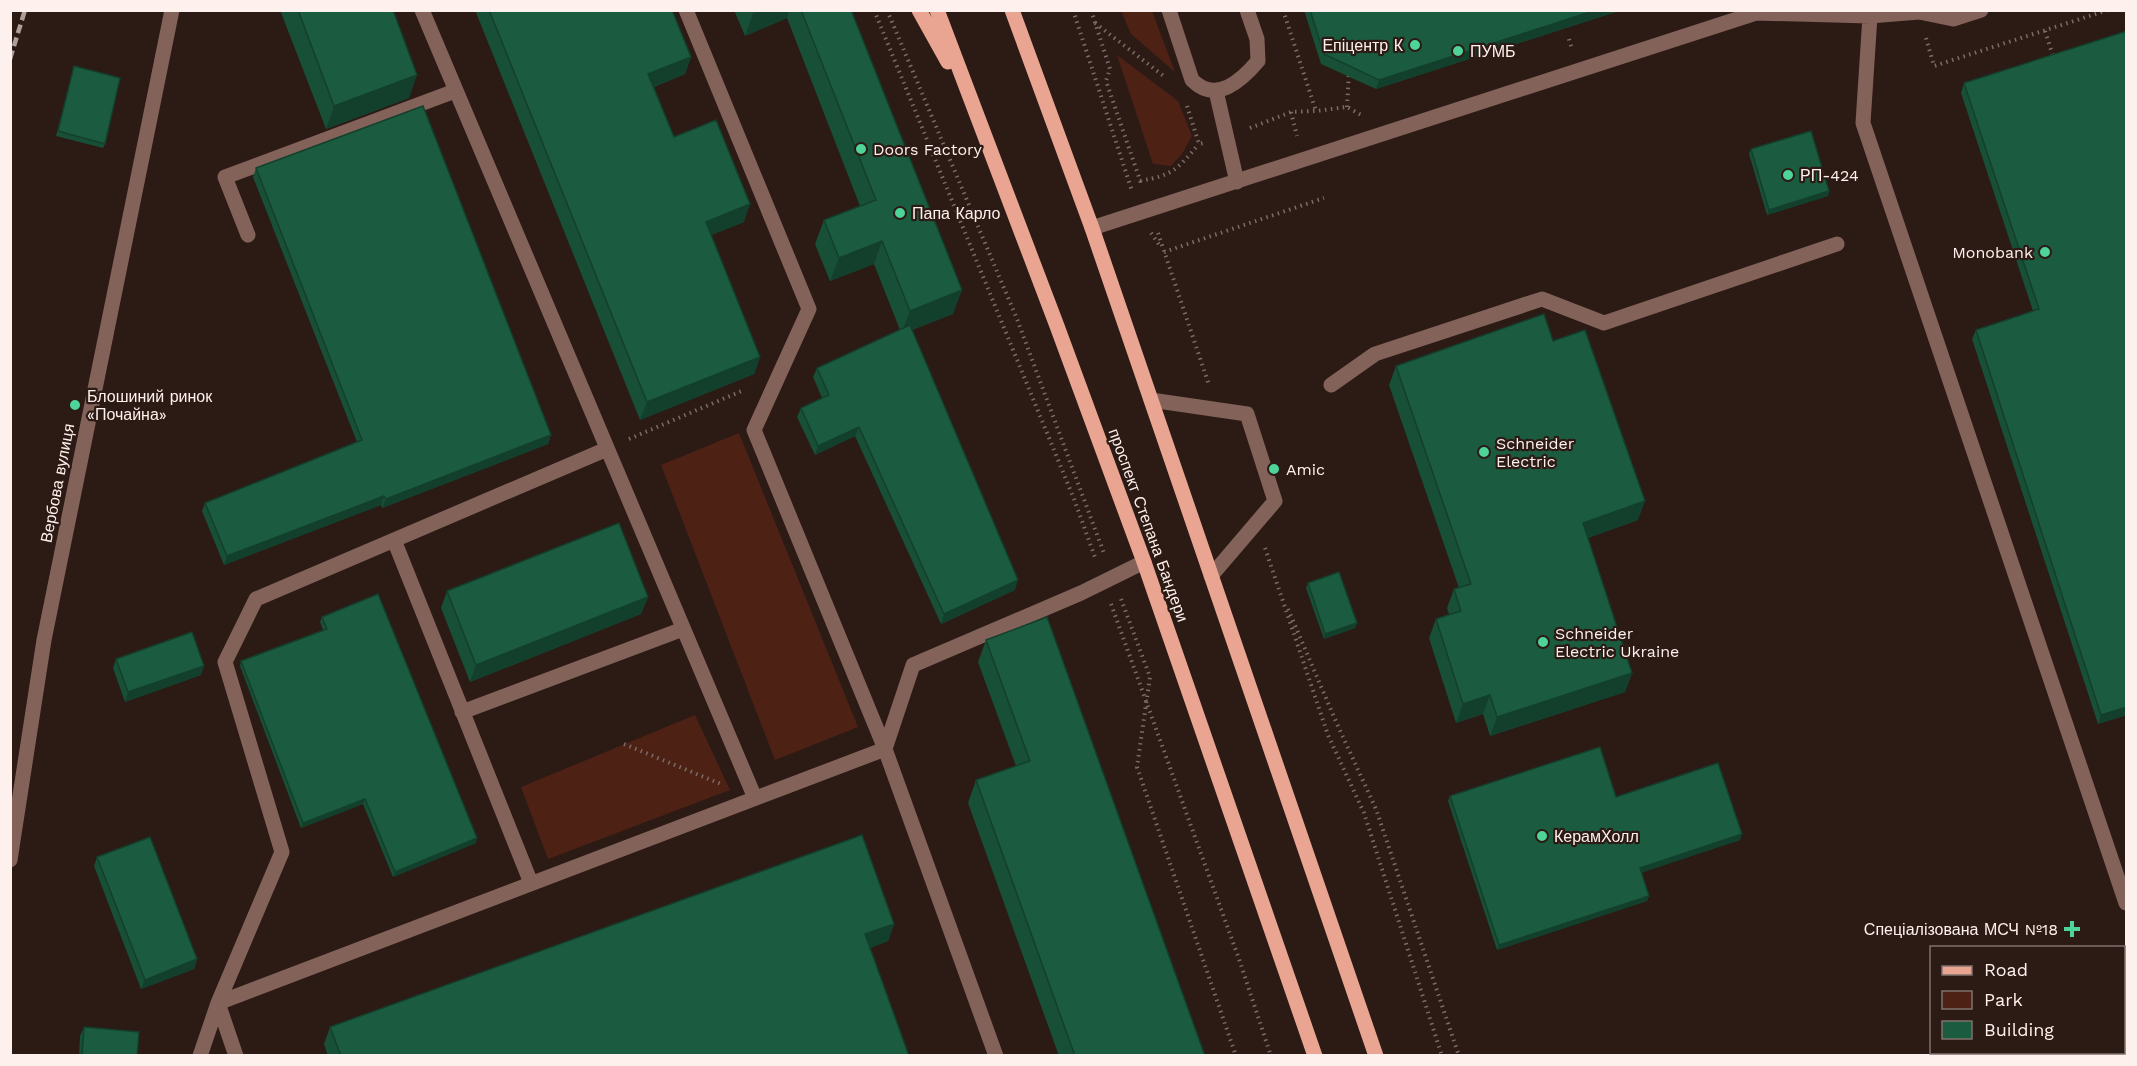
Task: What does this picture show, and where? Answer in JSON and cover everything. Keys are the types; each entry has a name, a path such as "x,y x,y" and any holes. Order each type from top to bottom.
{"main road":[{"path":"919,10 971,100"},
{"name":"проспект Степана Бандери","path":"937,10 1144,562 1315,1056"},
{"path":"1013,12 1092,228 1376,1056"}],"street":[{"name":"Вербова вулиця","path":"10,860 44,640 172,10"},
{"path":"422,10 755,798"},
{"path":"686,10 809,309 754,430 885,749 996,1056"},
{"path":"1169,10 1192,80 1200,88 1216,91 1236,83 1258,61 1257,39 1247,10"},
{"path":"1092,228 1756,13 1919,12 1952,15 1981,10"},
{"path":"1871,13 1863,123 2127,903"},
{"path":"248,235 225,177 455,91"},
{"path":"1216,91 1237,182"},
{"path":"1331,385 1375,354 1542,299 1604,323 1837,244"},
{"path":"1151,400 1246,414 1275,501 1211,576"},
{"path":"200,1056 218,1003 282,852 225,662 256,599 607,449"},
{"path":"394,540 531,884"},
{"path":"885,749 913,665 1144,562"},
{"path":"462,712 683,628"},
{"path":"218,1003 885,749"},
{"path":"218,1003 236,1056"}],"path":[{"path":"874,10 1074,499 1150,677 1137,766 1236,1056"},
{"path":"887,10 1017,319 1108,579 1146,702 1239,959 1271,1056"},
{"path":"1073,10 1144,212 1164,252"},
{"path":"1091,10 1110,69 1106,81 1140,182 1144,212 1164,252"},
{"path":"1282,10 1316,111"},
{"path":"1934,66 2108,10"},
{"path":"2045,31 2055,62"},
{"path":"1347,107 1350,66"},
{"path":"1291,112 1299,142"},
{"path":"1140,182 1163,177 1180,166 1199,144"},
{"path":"1164,252 1324,198"},
{"path":"607,449 778,376"},
{"path":"1442,1056 1364,813 1328,735 1276,581 1376,809 1459,1056"},
{"path":"624,744 755,798"}],"green space":[{"path":"1121,11 1152,11 1175,72 1131,34"},
{"path":"1117,55 1178,101 1192,136 1182,154 1171,166 1153,164"},
{"path":"739,433 858,727 775,760 661,465"},
{"path":"695,715 730,790 548,859 521,787"}],"building":[{"path":"298,10 393,10 417,75 334,106"},
{"path":"489,10 672,10 691,57 648,74 674,137 716,120 750,204 706,222 760,357 647,402"},
{"path":"801,10 851,10 962,290 910,311 882,241 839,258 824,220 876,200"},
{"name":"Епіцентр К","path":"1310,10 1596,10 1379,80 1324,54"},
{"path":"2127,31 2127,707 2101,715 1976,330 2039,309 1964,83"},
{"path":"74,66 120,78 105,144 58,131"},
{"path":"423,106 551,435 386,499 384,496 227,556 205,503 362,440 256,168"},
{"name":"РП-424","path":"1811,131 1829,191 1769,210 1751,149"},
{"path":"1544,314 1553,341 1585,330 1645,501 1583,523 1632,673 1497,717 1490,695 1463,704 1436,619 1461,611 1454,589 1471,584 1396,366"},
{"path":"910,325 1018,580 944,614 859,427 818,446 801,408 829,395 817,368"},
{"path":"619,523 648,597 476,665 447,591"},
{"path":"1339,572 1357,623 1325,634 1308,583"},
{"path":"378,594 477,838 395,872 365,799 303,823 241,661 327,629 322,617"},
{"path":"1047,617 1205,1056 1075,1056 976,780 1030,761 986,640"},
{"path":"192,632 204,666 128,692 116,659"},
{"path":"1600,747 1616,797 1718,763 1742,834 1640,868 1649,896 1499,945 1450,796"},
{"path":"862,835 894,924 865,934 909,1056 341,1056 330,1027"},
{"path":"150,837 197,959 145,980 97,857"},
{"path":"84,1027 139,1032 137,1056 82,1056"}],"railway":[{"path":"10,59 25,10"}],"place":[{"name":"Епіцентр К","path":"1415,45"},
{"name":"ПУМБ","path":"1458,51"},
{"name":"Doors Factory","path":"861,149"},
{"name":"РП-424","path":"1788,175"},
{"name":"Папа Карло","path":"900,213"},
{"name":"Monobank","path":"2045,252"},
{"name":"Блошиний ринок «Почайна»","path":"75,405"},
{"name":"Schneider Electric","path":"1484,452"},
{"name":"Amic","path":"1274,469"},
{"name":"Schneider Electric Ukraine","path":"1543,642"},
{"name":"КерамХолл","path":"1542,836"},
{"name":"Спеціалізована МСЧ №18","path":"2072,929"}]}
